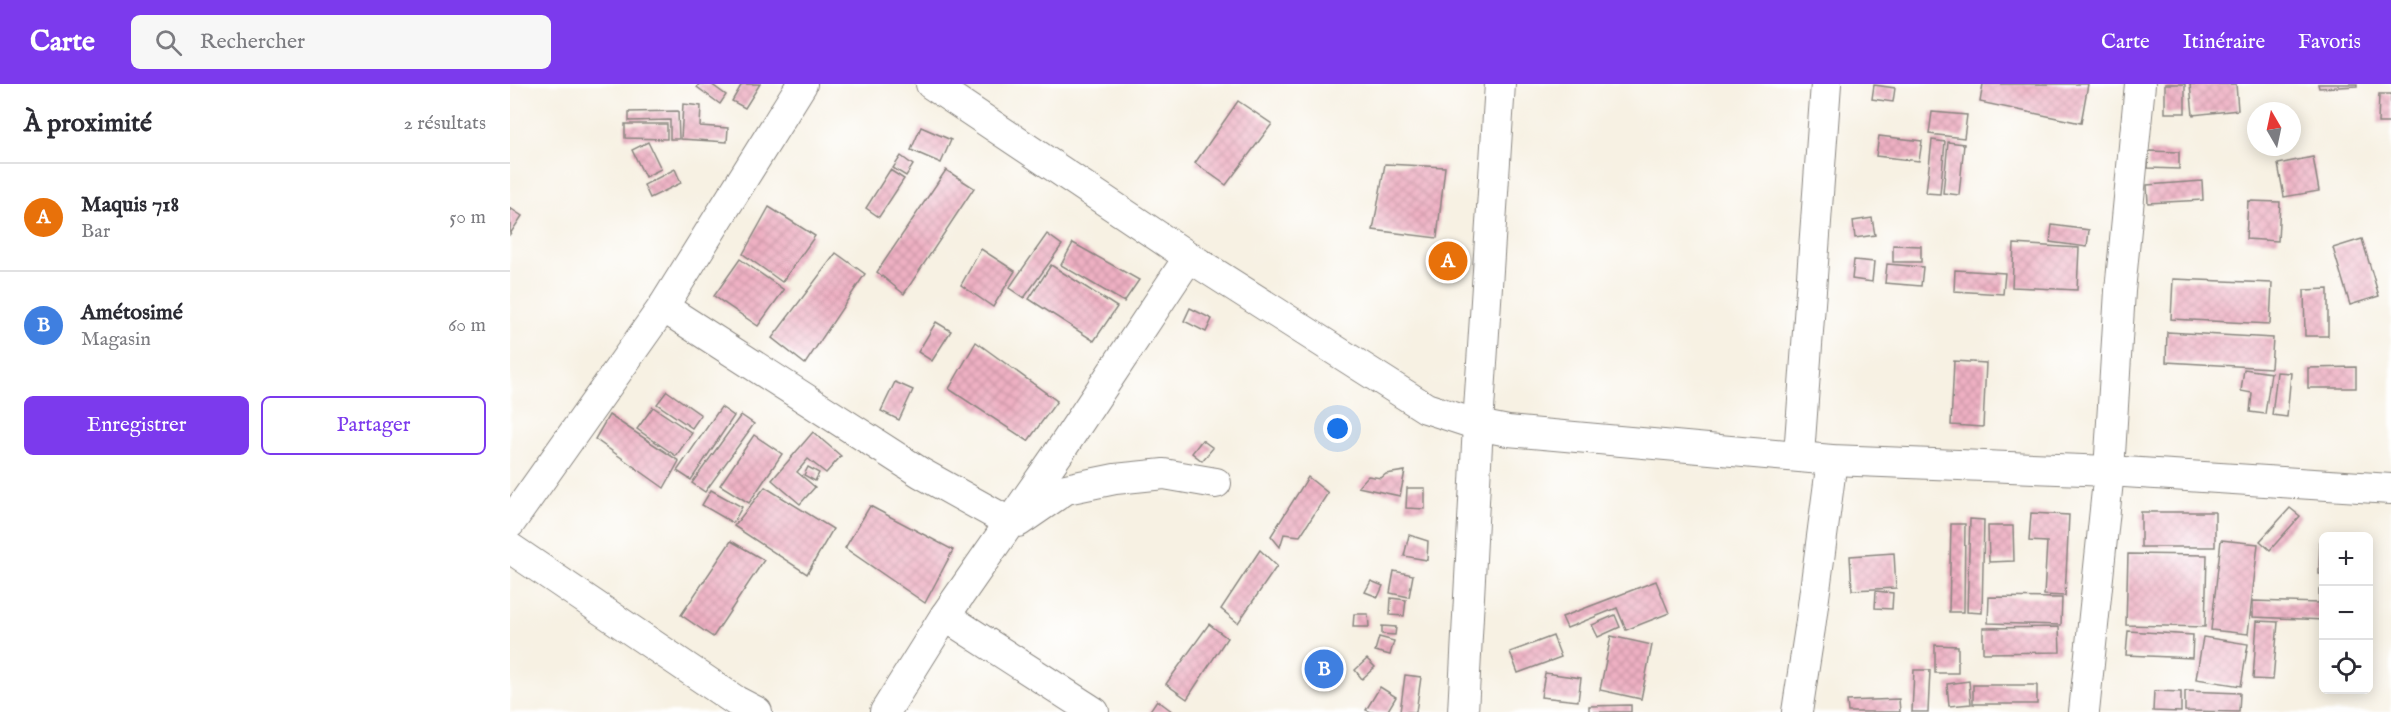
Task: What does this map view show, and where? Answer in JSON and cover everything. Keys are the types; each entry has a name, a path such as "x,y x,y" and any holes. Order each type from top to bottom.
{"street":[{"path":"510,523 663,307 802,84"},
{"path":"931,84 1190,256 1426,408 1478,425 1508,430 1799,455 1832,460 2109,471 2391,489"},
{"path":"1463,712 1478,425 1500,84"},
{"path":"1799,455 1826,84"},
{"path":"2084,712 2109,471 2120,291 2140,84"},
{"path":"885,712 945,616 1064,445 1190,256"},
{"path":"663,307 1006,527"},
{"path":"1797,712 1832,460"},
{"path":"1006,527 1066,489 1114,479 1164,474 1216,483"},
{"path":"510,548 736,701 756,712"},
{"path":"945,616 1094,712"}],"building":[{"path":"699,84 711,84 726,95 720,104 697,87"},
{"path":"742,84 760,84 745,108 732,101"},
{"path":"1983,84 2088,84 2081,123 1980,102"},
{"path":"2165,84 2185,84 2185,113 2165,113"},
{"path":"2190,84 2236,84 2238,110 2193,115"},
{"path":"2318,84 2357,84 2357,86 2319,88"},
{"path":"1874,85 1895,88 1893,102 1872,99"},
{"path":"2379,94 2391,94 2391,123 2378,123"},
{"path":"1238,101 1272,124 1226,185 1195,163"},
{"path":"683,104 701,106 700,126 728,128 727,142 681,139"},
{"path":"678,111 679,139 670,139 670,120 629,121 629,112"},
{"path":"1932,112 1967,115 1964,138 1929,134"},
{"path":"625,124 667,124 667,139 625,138"},
{"path":"921,127 951,140 941,163 911,150"},
{"path":"1879,136 1922,141 1919,161 1876,156"},
{"path":"1932,140 1945,142 1940,194 1926,193"},
{"path":"648,142 661,169 645,177 632,150"},
{"path":"1948,142 1964,144 1959,195 1943,193"},
{"path":"2149,151 2179,152 2179,169 2148,168"},
{"path":"901,156 913,165 906,176 893,168"},
{"path":"2313,157 2319,191 2284,197 2278,164"},
{"path":"1385,164 1445,167 1437,238 1373,230"},
{"path":"675,169 681,183 650,198 644,185"},
{"path":"890,170 904,179 879,217 866,208"},
{"path":"946,170 974,188 904,294 877,272"},
{"path":"2202,181 2203,200 2148,203 2147,185"},
{"path":"2248,201 2280,202 2278,241 2246,239"},
{"path":"769,207 815,236 782,282 743,254"},
{"path":"510,208 522,216 510,234"},
{"path":"1872,218 1875,235 1855,238 1853,221"},
{"path":"2052,225 2089,230 2087,247 2050,242"},
{"path":"1047,234 1062,245 1024,298 1009,288"},
{"path":"2362,239 2379,296 2350,305 2333,248"},
{"path":"1073,243 1139,280 1124,302 1061,265"},
{"path":"2014,244 2079,248 2077,290 2012,287"},
{"path":"1893,245 1921,246 1921,262 1893,262"},
{"path":"981,249 1015,271 993,307 961,285"},
{"path":"836,253 865,274 805,364 772,338"},
{"path":"740,259 784,290 758,326 714,296"},
{"path":"1854,260 1874,262 1872,282 1852,279"},
{"path":"1887,264 1923,267 1921,286 1885,283"},
{"path":"1051,265 1117,307 1094,341 1029,299"},
{"path":"1955,270 2005,273 2003,294 1954,291"},
{"path":"2173,279 2272,283 2270,324 2171,319"},
{"path":"2328,289 2328,336 2305,336 2304,290"},
{"path":"1190,308 1212,319 1206,332 1184,321"},
{"path":"936,322 951,331 932,361 918,352"},
{"path":"2167,332 2273,338 2271,368 2166,362"},
{"path":"976,342 1057,401 1028,441 949,389"},
{"path":"1954,361 1986,363 1983,427 1951,425"},
{"path":"2356,367 2356,388 2308,388 2308,368"},
{"path":"2244,369 2271,373 2265,414 2250,412 2252,393 2241,391"},
{"path":"2277,372 2291,373 2287,417 2272,415"},
{"path":"895,382 913,390 899,420 881,411"},
{"path":"667,391 701,415 692,428 657,404"},
{"path":"653,407 692,433 676,456 637,429"},
{"path":"721,407 734,416 691,480 677,471"},
{"path":"609,415 679,461 664,488 595,439"},
{"path":"741,415 754,424 705,492 692,483"},
{"path":"813,432 841,456 826,473 808,459 797,472 815,487 800,504 772,480"},
{"path":"754,435 782,454 749,503 720,485"},
{"path":"1202,440 1213,448 1202,461 1192,453"},
{"path":"808,467 819,473 815,481 804,475"},
{"path":"1405,471 1400,496 1358,487 1368,476 1381,478 1386,474"},
{"path":"1308,477 1328,493 1300,536 1284,534 1280,547 1271,536"},
{"path":"765,487 833,529 807,574 734,526"},
{"path":"1407,488 1425,488 1425,509 1406,508"},
{"path":"711,490 742,507 733,523 702,505"},
{"path":"870,506 953,550 925,603 845,548"},
{"path":"2290,508 2300,516 2270,550 2260,541"},
{"path":"2141,512 2215,512 2215,547 2141,547"},
{"path":"2031,513 2069,515 2065,596 2044,595 2047,542 2029,541"},
{"path":"1970,519 1984,520 1982,613 1967,612"},
{"path":"1951,524 1965,524 1964,612 1949,612"},
{"path":"1988,526 2013,526 2014,561 1989,562"},
{"path":"1409,535 1428,541 1427,560 1404,556"},
{"path":"2221,540 2258,544 2248,634 2211,630"},
{"path":"731,541 764,560 713,637 681,615"},
{"path":"1260,550 1277,566 1238,623 1221,609"},
{"path":"1894,553 1896,588 1852,590 1850,556"},
{"path":"2128,554 2207,555 2205,627 2126,625"},
{"path":"1394,571 1413,575 1409,597 1390,593"},
{"path":"1371,581 1383,586 1378,597 1365,592"},
{"path":"1656,581 1669,613 1626,630 1617,608 1567,628 1562,617"},
{"path":"1876,591 1893,593 1892,609 1875,608"},
{"path":"1989,597 2062,598 2061,625 1988,623"},
{"path":"1391,598 1406,600 1404,616 1390,615"},
{"path":"2253,601 2319,603 2319,620 2253,617"},
{"path":"1354,614 1368,614 1369,627 1353,627"},
{"path":"1615,615 1620,627 1598,637 1592,625"},
{"path":"2257,621 2278,622 2273,680 2253,679"},
{"path":"1209,624 1227,638 1187,699 1166,684"},
{"path":"1382,626 1396,627 1395,635 1382,634"},
{"path":"2059,627 2060,652 1983,653 1983,628"},
{"path":"2128,631 2193,635 2192,658 2126,655"},
{"path":"1553,636 1561,657 1518,673 1510,652"},
{"path":"1611,636 1652,645 1641,699 1600,690"},
{"path":"1379,637 1394,641 1390,655 1375,651"},
{"path":"2203,637 2248,644 2241,686 2196,679"},
{"path":"1935,645 1958,646 1958,673 1935,673"},
{"path":"1367,659 1375,667 1362,679 1355,670"},
{"path":"1914,670 1930,670 1928,712 1912,712"},
{"path":"1545,673 1581,678 1578,701 1541,697"},
{"path":"1405,675 1421,677 1416,712 1400,712"},
{"path":"1969,681 1971,704 1949,706 1947,684"},
{"path":"1973,685 2037,685 2037,704 1973,704"},
{"path":"1380,687 1396,697 1387,712 1366,710"},
{"path":"2154,691 2181,692 2181,712 2153,711"},
{"path":"2185,691 2240,693 2239,712 2185,711"},
{"path":"1899,699 1900,712 1848,712 1847,701"},
{"path":"1157,700 1173,712 1149,712"},
{"path":"1631,705 1631,712 1589,712 1589,706"}],"place":[{"name":"Maquis 718","path":"1448,261"},
{"name":"Amétosimé","path":"1324,669"}]}
